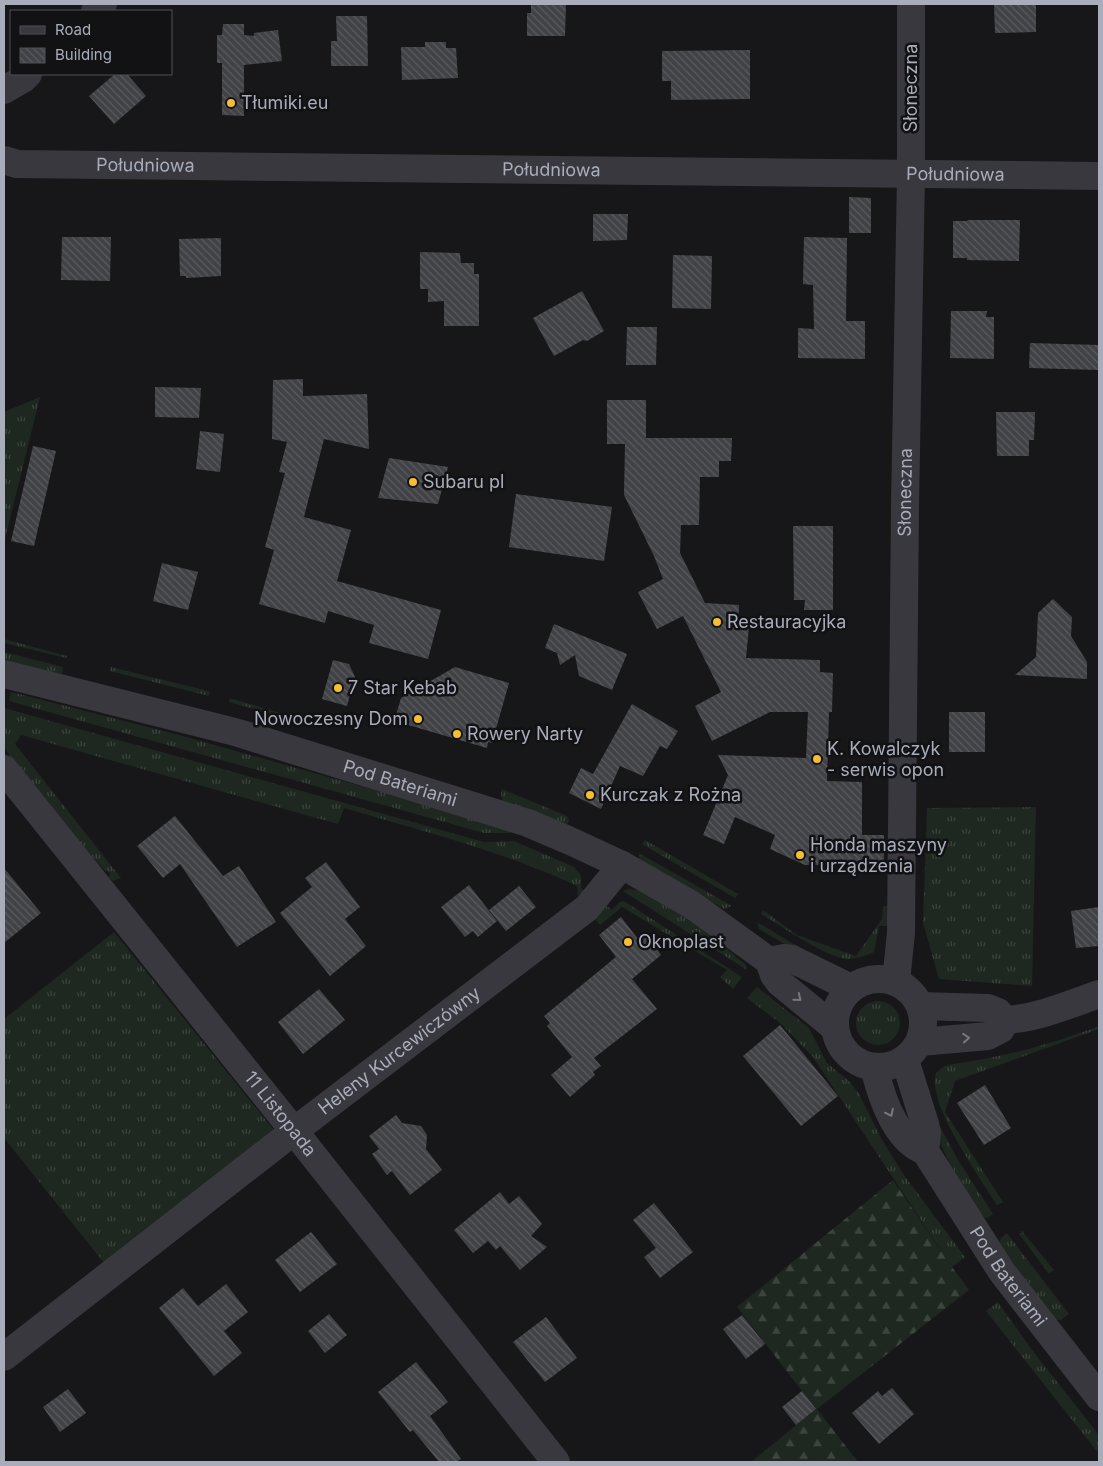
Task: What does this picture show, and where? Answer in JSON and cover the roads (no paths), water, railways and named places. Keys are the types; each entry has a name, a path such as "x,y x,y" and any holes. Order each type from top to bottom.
{"street":[{"name":"Słoneczna","path":"896,981 902,933 905,516 911,175 911,4"},
{"path":"4,90 27,75"},
{"name":"Południowa","path":"4,160 17,164 1099,176"},
{"name":"Pod Bateriami","path":"4,674 235,732 499,813 568,840 622,866 692,905 769,961 774,975 780,983 835,1028 840,1044 848,1055 860,1063 874,1067 879,1086 891,1116 910,1144 925,1151 1002,1272 1099,1397"},
{"name":"11 Listopada","path":"4,769 294,1130 556,1462"},
{"name":"Heleny Kurcewiczówny","path":"4,1357 294,1130 587,908 622,866"},
{"path":"769,961 784,958 792,959 852,988"},
{"path":"835,1028 838,1007 843,997 861,982 885,978 896,981 910,991 920,1006 923,1017 924,1029 912,1051 926,1133 925,1151"},
{"path":"1005,1020 1039,1016 1099,994"},
{"path":"920,1006 988,1008 998,1012 1005,1020"},
{"path":"874,1067 888,1067 912,1051 988,1036 1001,1029 1005,1020"}],"place":[{"name":"Tłumiki.eu","path":"231,103"},
{"name":"Subaru pl","path":"413,482"},
{"name":"Restauracyjka","path":"717,622"},
{"name":"7 Star Kebab","path":"338,688"},
{"name":"Nowoczesny Dom","path":"418,719"},
{"name":"Rowery Narty","path":"457,734"},
{"name":"K. Kowalczyk - serwis opon","path":"817,759"},
{"name":"Kurczak z Rożna","path":"590,795"},
{"name":"Honda maszyny i urządzenia","path":"800,855"},
{"name":"Oknoplast","path":"628,942"}]}
